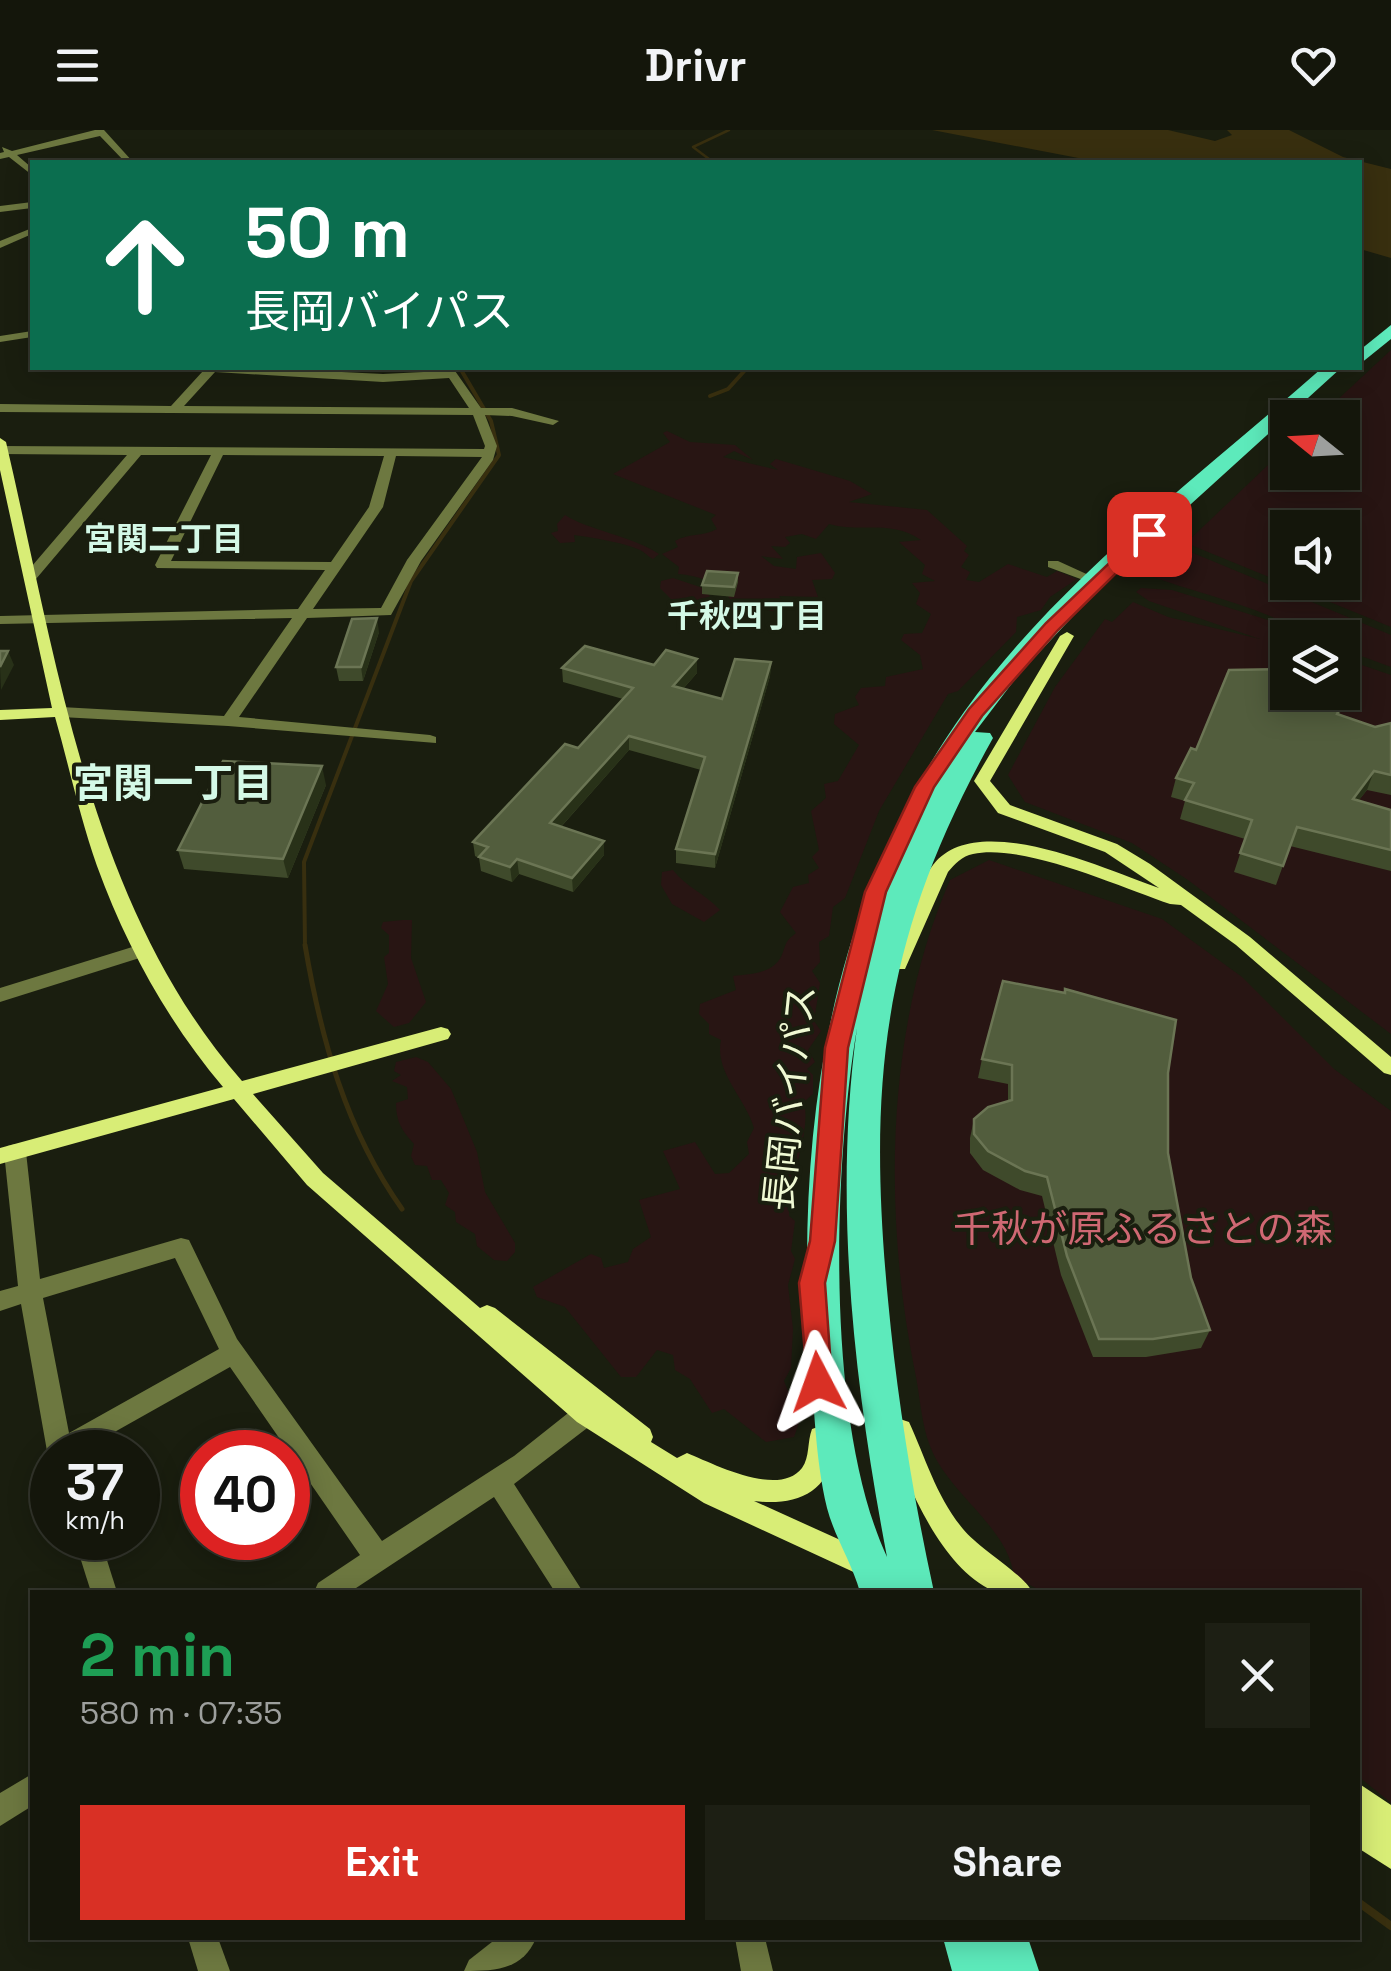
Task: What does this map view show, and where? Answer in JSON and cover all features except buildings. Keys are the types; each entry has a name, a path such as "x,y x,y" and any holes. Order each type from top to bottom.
{"highway":[{"path":"1362,340 1391,314"},
{"path":"1362,357 1391,330"},
{"name":"長岡バイパス","path":"903,1586 862,1218 864,1086 874,1002 891,933 941,806 984,734 1131,561 1330,370"},
{"path":"1316,400 1349,370"},
{"name":"長岡バイパス","path":"903,1586 846,1506 829,1355 823,1241 828,1137 846,995 876,892 924,787 976,712 1052,626 1270,441"},
{"path":"967,1940 976,1971"},
{"path":"1007,1940 1016,1971"}],"street":[{"path":"42,130 52,144"},
{"path":"4,155 100,132 127,160"},
{"path":"0,144 4,155 30,171"},
{"path":"1,209 30,205"},
{"path":"1,209 30,214"},
{"path":"0,245 30,231"},
{"path":"0,339 30,334"},
{"path":"175,408 208,370"},
{"path":"290,370 382,378 450,370 478,412 490,453"},
{"path":"0,408 526,412 553,420"},
{"path":"490,453 1,447 61,712 106,865 142,950 184,1022 287,1150 386,1245 586,1414 713,1495 903,1586"},
{"path":"31,576 137,451"},
{"path":"219,451 162,565 335,566"},
{"path":"228,721 376,507 391,453"},
{"path":"0,620 386,612 414,560 490,453"},
{"path":"1053,564 1086,577"},
{"path":"1066,636 982,781 1004,809 1112,848 1261,955 1391,1068"},
{"path":"0,715 61,712 228,721 430,740"},
{"path":"864,1086 878,1052 898,960 940,869 954,856 990,846 1025,848 1192,906"},
{"path":"0,994 142,950"},
{"path":"55,1430 8,1154 441,1034"},
{"path":"340,1200 656,1449 708,1476 755,1493 796,1486 818,1466 822,1447 812,1283 823,1241"},
{"path":"0,1300 181,1247 234,1354 378,1558"},
{"path":"874,1342 921,1493 969,1557 1017,1590"},
{"path":"98,1430 234,1354"},
{"path":"330,1590 498,1481 586,1414"},
{"path":"498,1481 569,1590"},
{"path":"94,1560 103,1590"},
{"path":"0,1810 30,1790"},
{"path":"1360,1800 1391,1824"},
{"path":"1360,1832 1391,1855"},
{"path":"1360,1843 1391,1855"},
{"path":"204,1940 214,1971"},
{"path":"480,1971 519,1940"},
{"path":"750,1940 756,1971"}],"green space":[{"path":"1391,350 1391,627 1325,600 1360,600 1360,510 1270,510 1270,577 1186,543 1270,463 1270,490 1360,490 1360,400 1337,400"},
{"path":"667,431 690,442 735,445 753,460 734,451 723,457 778,470 770,464 776,459 850,481 872,494 849,502 927,510 967,546 964,551 969,555 961,567 970,572 966,580 979,582 1008,564 1047,577 1057,571 1077,579 1050,597 1041,610 1017,617 1016,632 958,691 948,694 879,811 845,898 833,907 829,936 819,942 820,962 812,971 820,983 814,1021 821,1031 808,1050 815,1062 807,1069 813,1075 813,1094 804,1102 805,1126 795,1196 789,1202 789,1216 795,1221 791,1251 795,1259 788,1285 793,1329 791,1368 784,1381 800,1420 794,1437 766,1442 724,1409 712,1413 690,1379 675,1370 673,1355 657,1350 636,1377 621,1377 565,1307 537,1297 533,1287 591,1254 601,1258 604,1268 628,1262 633,1249 651,1237 639,1200 680,1189 663,1151 695,1142 715,1174 729,1173 749,1154 747,1142 754,1128 726,1074 721,1040 709,1034 709,1024 699,1014 700,1004 736,990 733,976 762,972 775,965 787,941 796,933 780,912 793,887 809,883 808,875 819,868 812,857 819,850 811,811 826,798 824,784 838,781 859,745 834,724 835,714 859,705 855,697 861,688 885,686 886,677 923,669 920,655 901,640 904,634 922,633 931,614 916,604 920,593 912,583 935,581 922,574 925,565 899,542 921,540 910,534 888,528 829,524 816,539 802,534 785,537 790,543 785,547 771,546 783,559 761,556 774,566 796,569 797,557 821,553 835,573 832,579 812,580 818,597 779,596 787,607 785,614 732,602 709,582 678,574 679,567 662,554 678,547 675,541 717,529 711,519 716,515 613,474 670,442 663,433"},
{"path":"565,515 659,554 653,559 626,545 574,535 575,542 560,543 551,533 558,531 557,524"},
{"path":"1181,548 1270,585 1270,600 1307,600 1355,620 1279,620 1148,575"},
{"path":"673,578 703,588 719,607 730,611 728,615 675,603 660,588 661,581"},
{"path":"1141,588 1172,590 1270,621 1270,710 1360,710 1360,664 1391,675 1391,1034 1188,880 1132,843 1025,802 1008,775 1055,687 1105,619 1112,622 1133,602 1168,617 1260,639 1149,601 1136,592"},
{"path":"1360,622 1391,635 1391,667 1360,656"},
{"name":"千秋が原ふるさとの森","path":"989,860 1162,919 1242,977 1334,1069 1391,1111 1391,1803 1360,1778 1360,1590 1040,1590 1014,1577 1001,1542 950,1480 930,1446 905,1312 898,1249 896,1123 913,998 950,880"},
{"path":"673,870 720,910 704,922 672,904 661,885 662,872"},
{"path":"412,920 411,958 426,1002 409,1023 394,1027 376,1011 388,984 384,957 389,953 389,935 381,928 383,922"},
{"path":"416,1057 428,1062 451,1089 477,1152 485,1192 515,1243 515,1252 507,1261 494,1260 477,1246 475,1234 456,1222 455,1212 445,1205 449,1193 441,1180 432,1180 427,1166 415,1165 411,1156 414,1144 401,1126 396,1110 396,1103 408,1099 407,1087 392,1081 401,1075 394,1071 396,1062"}],"shaded area":[{"path":"932,130 1168,130 1215,141 1232,135 1227,130 1289,130 1355,160 1089,160"},
{"path":"1362,162 1391,169 1391,258 1362,250"}],"waterway":[{"path":"710,160 693,147 729,130"},
{"path":"305,947 304,862 411,581 499,455 491,421 461,370"},
{"path":"710,396 728,389 745,370"},
{"path":"305,945 338,1083 365,1148 402,1209"},
{"path":"1360,1903 1391,1926"}],"district":[{"name":"宮関二丁目","path":"164,539"},
{"name":"千秋四丁目","path":"747,616"},
{"name":"宮関一丁目","path":"173,783"}],"route":[{"path":"818,1382 812,1283 823,1241 836,1048 860,940 876,892 924,787 976,712 1052,626 1149,534"}]}
